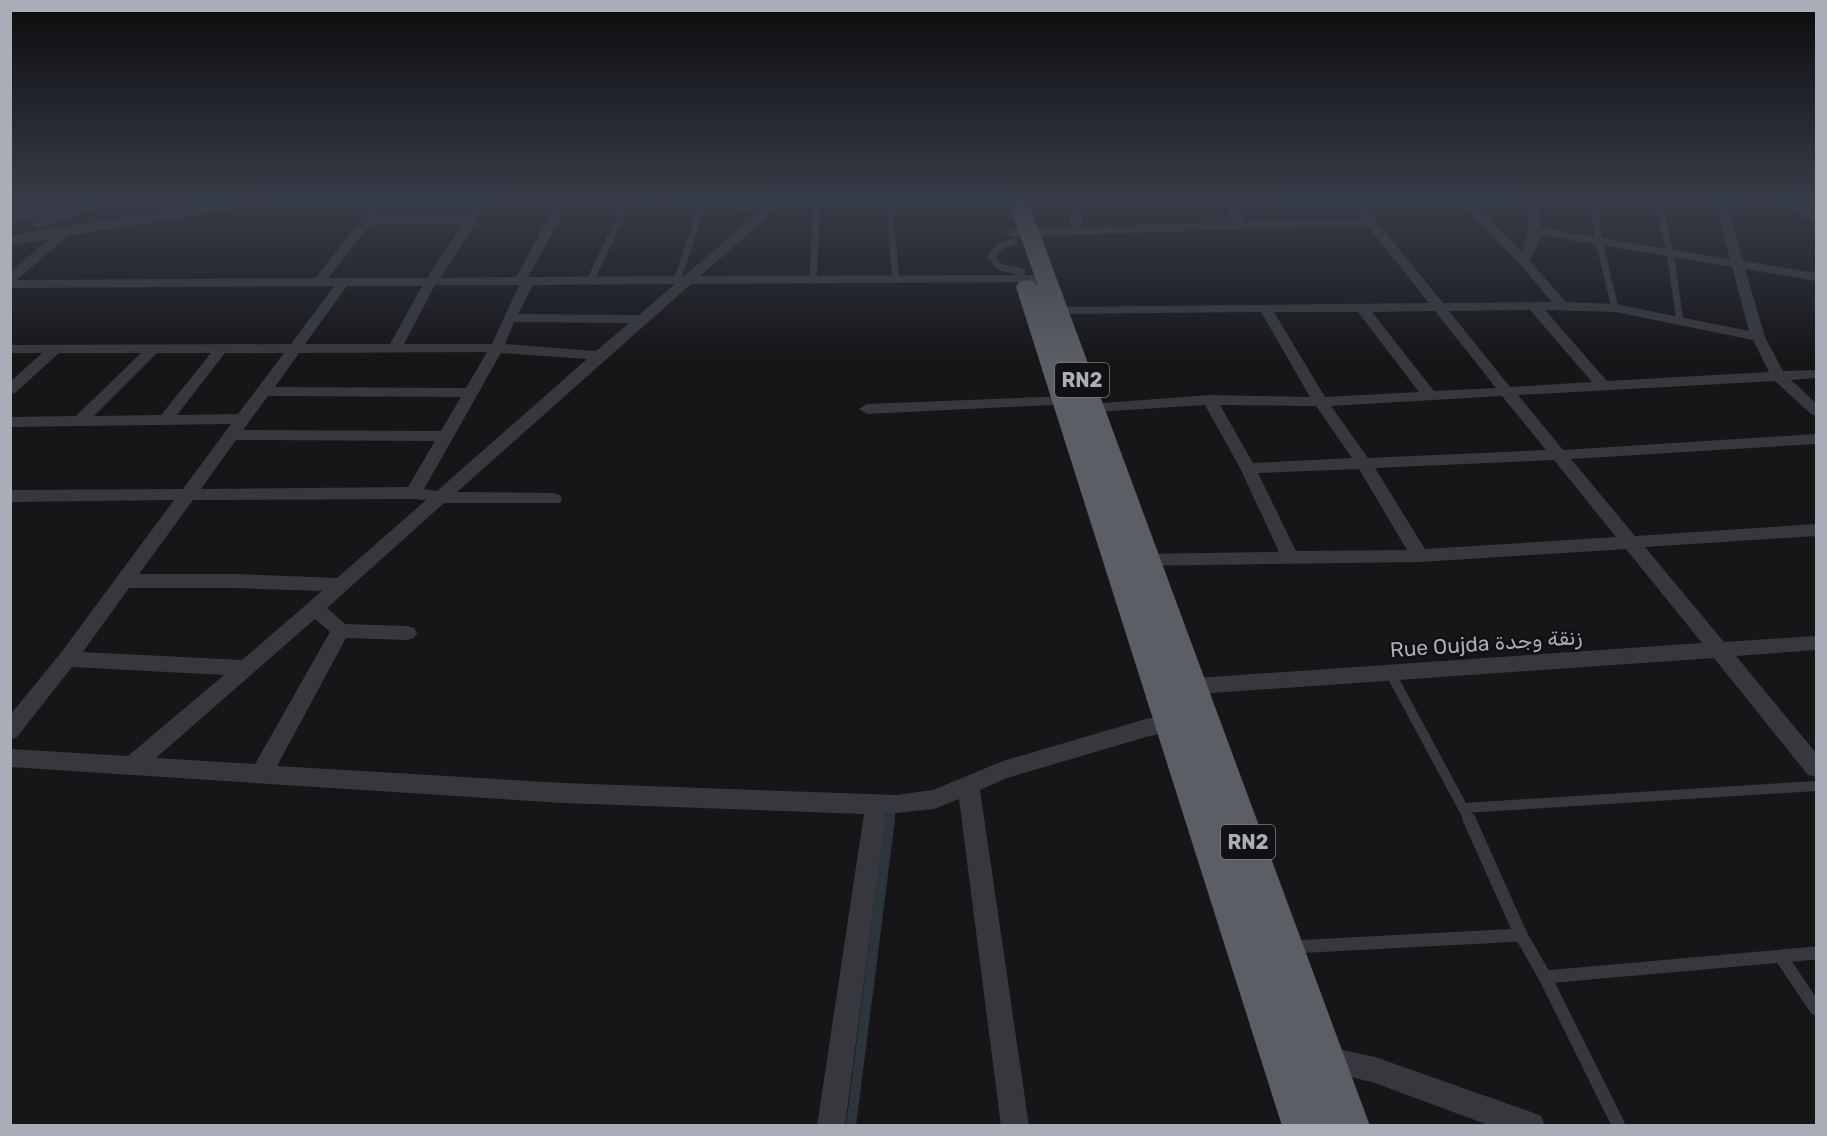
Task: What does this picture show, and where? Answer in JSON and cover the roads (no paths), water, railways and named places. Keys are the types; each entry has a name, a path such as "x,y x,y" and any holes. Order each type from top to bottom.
{"highway":[{"name":"RN2","path":"1024,254 1182,705 1305,1125"},
{"name":"RN2","path":"1031,277 1057,310 1076,406"},
{"name":"RN2","path":"1182,705 1285,947 1347,1125"}],"street":[{"path":"10,279 32,254"},
{"path":"317,284 341,254"},
{"path":"395,347 449,254"},
{"path":"413,494 497,348 535,254"},
{"path":"132,766 314,609 599,356 645,319 684,280 716,254"},
{"path":"1397,254 1506,391 1816,768"},
{"path":"1517,254 1562,306"},
{"path":"1523,260 1528,254"},
{"path":"1675,254 1816,277"},
{"path":"1735,254 1758,337 1778,376 1816,411"},
{"path":"10,284 317,284 431,281 896,280 1031,277"},
{"path":"10,731 67,660 343,283"},
{"path":"1057,310 1534,306 1615,308 1758,337"},
{"path":"1534,306 1603,386"},
{"path":"1266,309 1320,402 1363,462 1420,556"},
{"path":"1363,309 1429,396"},
{"path":"509,318 645,319"},
{"path":"10,349 497,348 599,356"},
{"path":"165,420 221,349"},
{"path":"10,390 55,350"},
{"path":"80,422 152,350"},
{"path":"867,409 1076,406 1210,400 1320,402 1816,374"},
{"path":"264,391 470,393"},
{"path":"1210,400 1248,468 1290,557"},
{"path":"10,422 243,419"},
{"path":"231,435 448,436"},
{"path":"1248,468 1559,455 1816,439"},
{"path":"10,496 413,494 440,497 554,499"},
{"path":"1132,560 1420,556 1816,530"},
{"path":"124,581 235,581 340,585"},
{"path":"314,609 340,631 407,633"},
{"path":"261,774 340,631"},
{"name":"Rue Oujda زنقة وجدة","path":"10,758 563,793 876,805 915,803 934,799 1003,770 1134,731 1182,705 1391,674 1816,643"},
{"path":"67,660 246,668"},
{"path":"969,785 1015,1125"},
{"path":"831,1125 876,805"},
{"path":"1285,1060 1324,1059 1375,1070 1531,1125"}],"lane":[{"path":"590,281 603,254"},
{"path":"684,280 690,254"},
{"path":"813,280 814,254"},
{"path":"894,254 896,280"},
{"path":"1602,254 1615,308"},
{"path":"1670,254 1680,321"},
{"path":"1391,674 1464,808 1521,935 1545,977 1619,1125"},
{"path":"1464,808 1816,786"},
{"path":"1285,947 1521,935"},
{"path":"1545,977 1816,953"},
{"path":"1781,957 1816,1009"}],"waterway":[{"path":"890,821 892,807"},
{"path":"851,1126 890,819"}]}
